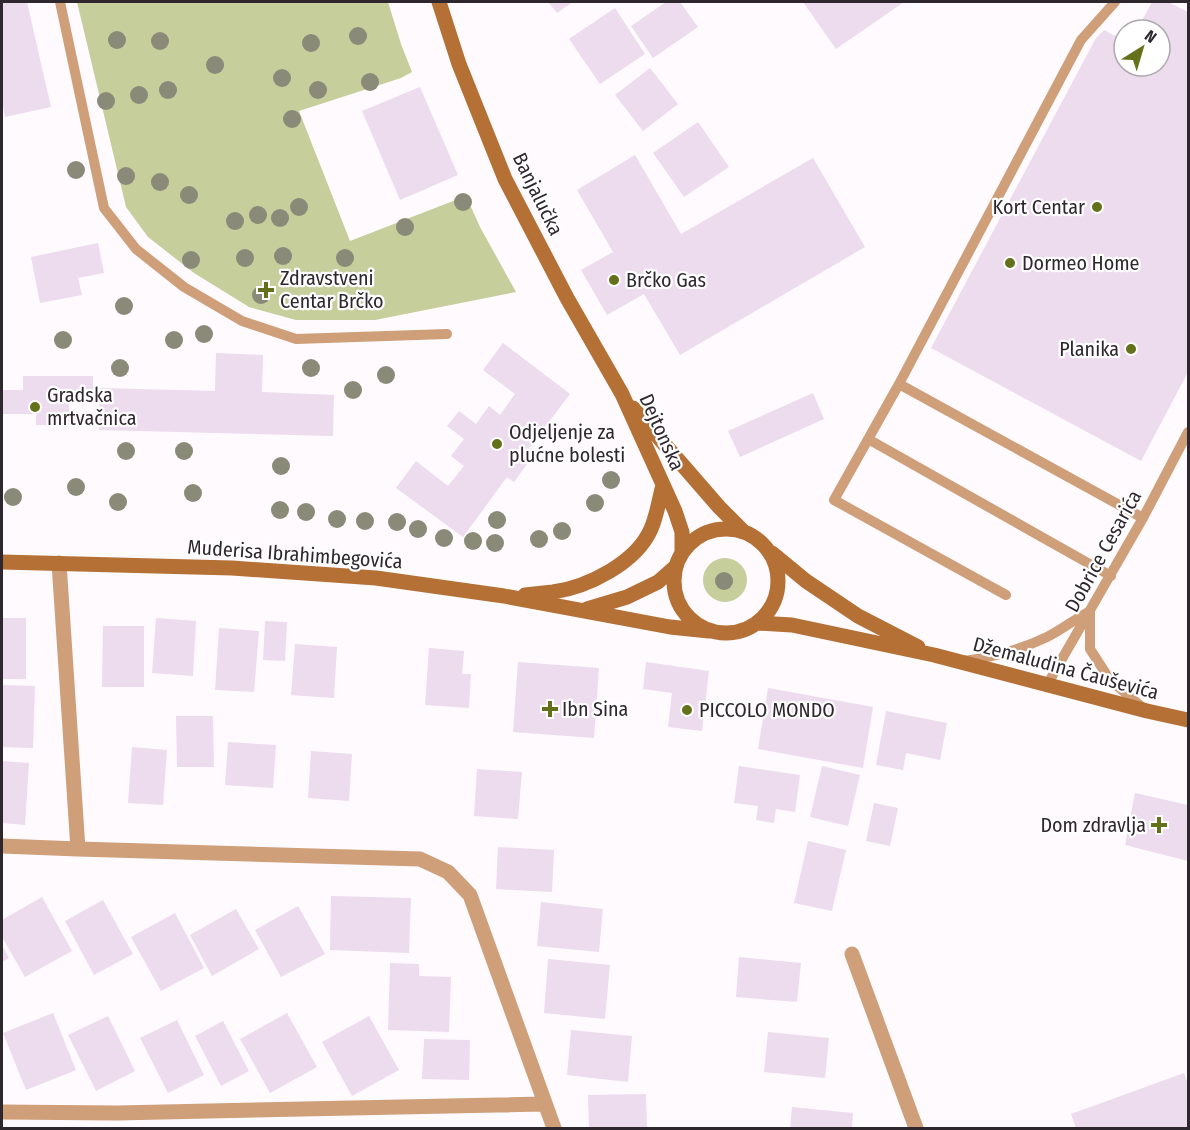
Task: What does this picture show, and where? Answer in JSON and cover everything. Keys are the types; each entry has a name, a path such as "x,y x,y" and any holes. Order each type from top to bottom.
{"main road":[{"name":"Banjalučka","path":"439,2 459,64 505,179 567,298 622,394"},
{"name":"Dejtonska","path":"622,394 675,511 682,532 682,551"},
{"name":"Dejtonska","path":"622,394 719,507 743,531"},
{"path":"504,596 555,592 585,583 628,559 643,544 651,530 663,485"},
{"path":"726,528 743,531 758,539 770,552 777,567 779,583 776,598 768,613 757,624 743,631 728,634 709,631 685,615 677,601 673,584 675,567 682,551 694,539 709,531 726,528"},
{"name":"Džemaludina Čauševića","path":"770,552 806,581 858,616 934,655"},
{"name":"Muderisa Ibrahimbegovića","path":"2,562 232,568 376,578 504,596 670,627 709,631"},
{"name":"Muderisa Ibrahimbegovića","path":"583,610 627,597 658,582 675,567"},
{"name":"Džemaludina Čauševića","path":"757,624 792,625 934,655 1188,720"}],"street":[{"path":"59,563 78,849"},
{"path":"2,846 420,859 448,872 470,895 554,1128"},
{"path":"852,954 916,1128"},
{"path":"2,1112 128,1112 544,1104"}],"lane":[{"path":"60,2 104,208 136,249 184,287 242,321 296,339 447,334"},
{"path":"1006,595 834,500 899,384 1081,40 1115,2"},
{"path":"899,384 1143,518"},
{"name":"Dobrice Cesarića","path":"1047,685 1111,576 1188,432"},
{"path":"868,439 1111,576"},
{"path":"957,661 990,657 1021,648 1049,636 1090,610"},
{"path":"1090,610 1090,649 1110,680 1147,711"}],"green space":[{"path":"77,2 388,2 412,72 401,78 299,111 350,241 466,196 480,227 516,292 375,320 296,320 249,307 194,273 148,237 126,207"},
{"path":"725,558 734,559 741,564 746,571 746,589 741,596 734,601 725,602 716,601 709,596 704,589 703,580 704,571 709,564 716,559"}],"building":[{"path":"2,2 27,2 51,107 5,117 2,100"},
{"path":"548,2 573,2 557,13"},
{"path":"666,2 680,2 698,27 653,58 631,26"},
{"path":"803,2 904,2 836,49"},
{"name":"Kort Centar","path":"1152,2 1168,2 1188,12 1188,372 1141,461 931,348 1096,38 1104,30 1112,34 1112,78 1172,78 1172,18 1143,18"},
{"path":"615,8 645,54 600,84 569,39"},
{"path":"650,68 678,104 643,131 615,95"},
{"path":"420,87 458,175 400,200 362,111"},
{"path":"698,122 729,167 684,197 653,153"},
{"path":"635,155 681,234 813,158 865,247 680,355 644,294 607,315 581,270 613,252 577,190"},
{"path":"98,243 104,273 78,278 82,295 40,303 31,257"},
{"name":"Odjeljenje za plućne bolesti","path":"503,343 570,394 529,448 535,453 514,482 507,477 463,537 396,488 416,461 448,486 464,466 451,456 464,439 447,426 459,411 476,424 489,406 500,415 515,394 483,370"},
{"path":"216,353 263,355 262,392 334,395 333,436 99,430 100,388 215,391"},
{"name":"Gradska mrtvačnica","path":"23,376 93,376 93,400 69,400 69,425 36,425 36,414 2,414 2,390 23,390"},
{"path":"813,393 824,419 740,457 728,431"},
{"path":"2,618 26,618 26,679 2,679"},
{"path":"156,618 196,621 193,676 152,673"},
{"path":"265,621 287,622 285,661 263,660"},
{"path":"103,626 144,626 144,687 102,687"},
{"path":"219,628 259,631 254,692 215,690"},
{"path":"295,644 337,647 334,698 291,695"},
{"path":"429,648 464,651 462,674 471,674 469,708 425,705"},
{"path":"518,662 599,668 594,738 513,732"},
{"name":"PICCOLO MONDO","path":"646,662 709,671 702,731 668,727 672,693 643,689"},
{"path":"2,685 35,686 33,748 2,747"},
{"path":"768,688 873,707 863,768 758,749"},
{"path":"886,711 947,723 940,760 906,753 903,770 876,765"},
{"path":"176,716 213,716 214,767 177,767"},
{"path":"228,742 276,745 273,788 225,785"},
{"path":"132,747 167,750 163,805 128,803"},
{"path":"311,751 352,754 349,801 308,798"},
{"path":"2,761 29,763 25,825 2,823"},
{"path":"739,766 800,775 795,812 776,809 774,823 756,820 758,806 734,803"},
{"path":"822,766 860,775 848,826 810,817"},
{"path":"477,769 522,772 518,819 474,816"},
{"name":"Dom zdravlja","path":"1135,793 1188,805 1188,861 1125,845"},
{"path":"874,803 898,808 890,846 866,841"},
{"path":"808,841 846,850 832,911 794,903"},
{"path":"498,847 554,850 552,892 496,889"},
{"path":"331,896 411,898 409,953 330,950"},
{"path":"42,897 72,951 25,977 2,937 2,920"},
{"path":"103,900 133,954 94,975 65,921"},
{"path":"541,902 603,909 599,952 537,946"},
{"path":"298,906 325,954 281,977 255,930"},
{"path":"236,909 259,949 212,976 190,935"},
{"path":"175,913 204,968 161,991 131,937"},
{"path":"2,945 9,958 2,962"},
{"path":"739,957 801,963 797,1002 736,997"},
{"path":"548,959 610,965 605,1019 544,1013"},
{"path":"390,963 419,964 419,976 451,977 449,1032 388,1030"},
{"path":"53,1013 76,1070 26,1090 3,1033"},
{"path":"287,1013 317,1067 270,1093 240,1039"},
{"path":"108,1016 135,1071 96,1091 68,1035"},
{"path":"369,1016 399,1070 352,1096 322,1042"},
{"path":"177,1020 204,1075 168,1093 140,1038"},
{"path":"223,1021 249,1071 221,1086 195,1036"},
{"path":"571,1030 632,1036 628,1082 567,1075"},
{"path":"768,1032 829,1038 825,1078 764,1072"},
{"path":"424,1039 470,1040 469,1080 422,1079"},
{"path":"1184,1073 1188,1084 1188,1128 1076,1128 1071,1114"},
{"path":"646,1094 647,1128 589,1128 588,1095"},
{"path":"792,1107 853,1113 852,1128 790,1128"}],"place":[{"name":"Kort Centar","path":"1097,207"},
{"name":"Dormeo Home","path":"1010,263"},
{"name":"Brčko Gas","path":"614,280"},
{"name":"Zdravstveni Centar Brčko","path":"266,290"},
{"name":"Planika","path":"1131,349"},
{"name":"Gradska mrtvačnica","path":"35,407"},
{"name":"Odjeljenje za plućne bolesti","path":"497,444"},
{"name":"Ibn Sina","path":"550,709"},
{"name":"PICCOLO MONDO","path":"687,710"},
{"name":"Dom zdravlja","path":"1159,825"}]}
